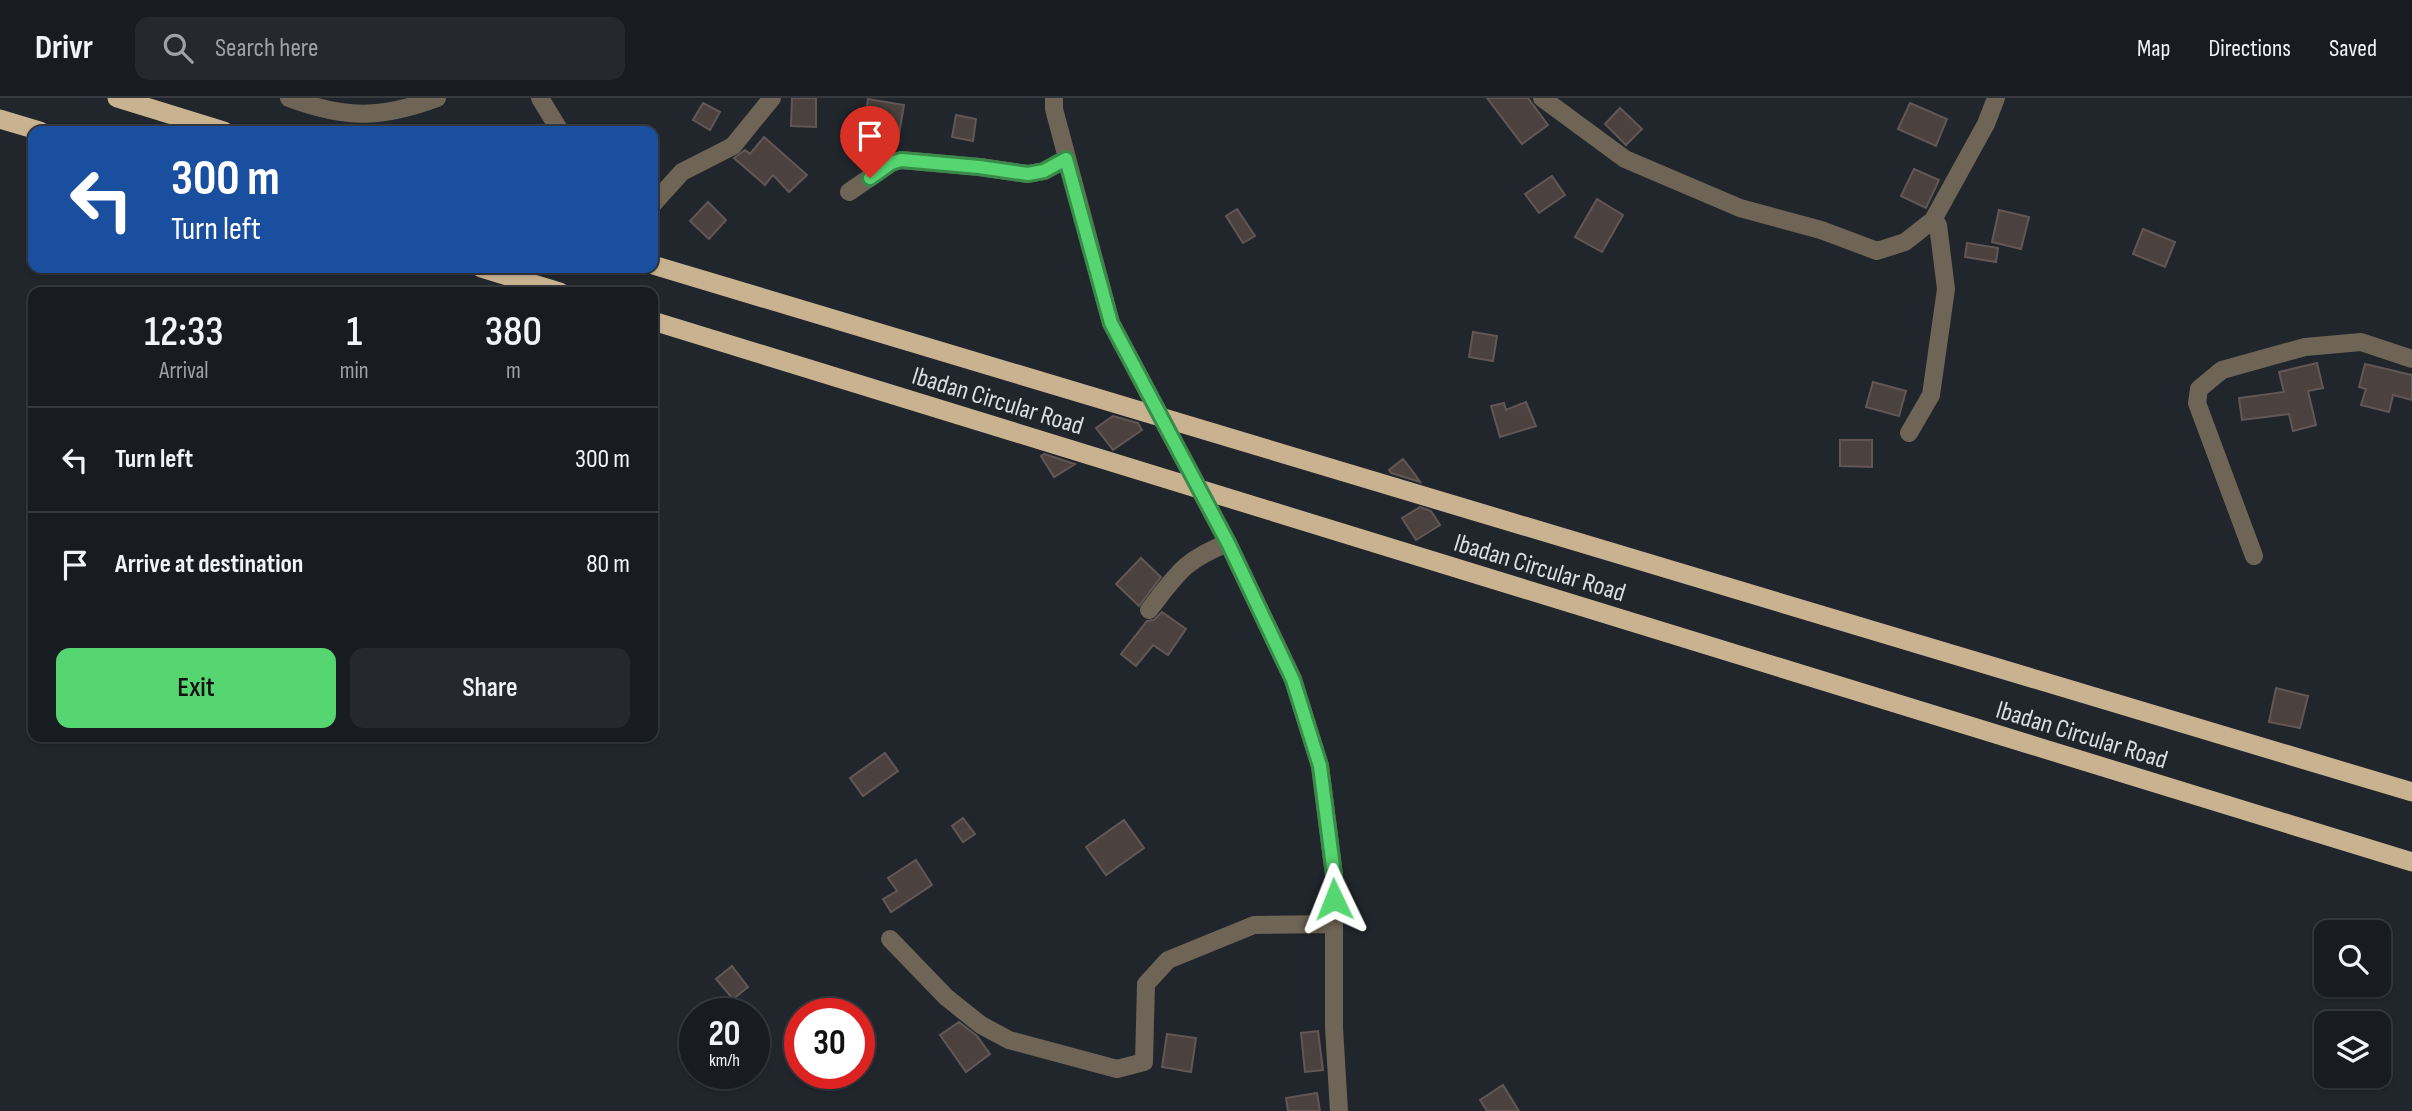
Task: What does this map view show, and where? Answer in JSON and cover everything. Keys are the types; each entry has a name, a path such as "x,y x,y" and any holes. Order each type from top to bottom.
{"highway":[{"path":"117,98 208,126"},
{"path":"0,119 28,127"},
{"name":"Ibadan Circular Road","path":"658,266 2412,792"},
{"path":"497,273 544,287"},
{"name":"Ibadan Circular Road","path":"658,323 2412,862"}],"street":[{"path":"289,98 345,113 374,115 404,110 437,98"},
{"path":"540,98 557,126"},
{"path":"658,198 682,172 733,146 772,98"},
{"path":"1054,98 1054,109 1066,159 1111,323 1228,543 1293,680 1320,766 1334,875 1334,1028 1339,1111"},
{"path":"1542,98 1625,159 1740,208 1821,230 1877,251 1905,242 1933,220 1986,124 1996,98"},
{"path":"849,192 891,163 901,160 1028,174 1044,171 1066,159"},
{"path":"1909,433 1931,395 1946,289 1938,225 1933,220"},
{"path":"2254,556 2197,403 2199,389 2222,370 2305,348 2361,342 2412,359"},
{"path":"1149,610 1181,568 1205,552 1228,543"},
{"path":"890,939 946,997 981,1025 1010,1040 1117,1069 1144,1062 1146,984 1168,960 1254,925 1334,924"}],"building":[{"path":"792,98 816,98 816,127 791,126"},
{"path":"1487,98 1528,98 1548,125 1522,144"},
{"path":"868,99 904,105 898,140 863,134"},
{"path":"703,103 720,112 710,130 693,120"},
{"path":"1910,103 1947,119 1936,146 1898,129"},
{"path":"1620,108 1642,129 1626,145 1605,124"},
{"path":"956,115 976,119 973,141 952,137"},
{"path":"764,137 807,175 789,192 773,175 765,185 734,158 745,150 750,154"},
{"path":"1914,169 1939,180 1926,208 1901,196"},
{"path":"1552,176 1565,195 1539,213 1525,194"},
{"path":"1597,199 1623,215 1602,252 1575,237"},
{"path":"708,202 726,220 709,239 690,221"},
{"path":"1237,209 1255,236 1243,243 1226,216"},
{"path":"1999,210 2029,217 2021,249 1992,242"},
{"path":"2143,229 2175,242 2165,267 2133,254"},
{"path":"1967,243 1998,248 1996,262 1965,257"},
{"path":"1473,332 1497,336 1493,361 1469,357"},
{"path":"2317,363 2323,388 2308,391 2316,425 2293,431 2289,414 2242,420 2239,398 2284,392 2279,372"},
{"path":"2365,364 2412,375 2412,400 2393,395 2389,412 2361,405 2366,389 2359,387"},
{"path":"1873,382 1906,391 1899,416 1866,407"},
{"path":"1526,402 1536,426 1500,437 1491,406 1504,403 1506,410"},
{"path":"1113,416 1138,423 1142,430 1113,450 1096,428"},
{"path":"1840,440 1872,440 1872,467 1840,466"},
{"path":"1044,454 1075,464 1054,477 1041,456"},
{"path":"1403,459 1420,482 1391,473 1389,470"},
{"path":"1420,507 1431,511 1440,525 1416,540 1402,518"},
{"path":"1141,558 1161,577 1139,606 1116,584"},
{"path":"1162,612 1186,629 1168,655 1153,645 1136,666 1121,654 1147,621 1154,620"},
{"path":"2276,688 2308,696 2300,728 2269,722"},
{"path":"885,753 898,771 863,796 850,778"},
{"path":"963,818 975,834 963,842 952,826"},
{"path":"1124,820 1144,848 1106,875 1086,847"},
{"path":"916,860 932,885 891,912 883,899 897,891 888,878"},
{"path":"732,966 748,987 732,998 716,979"},
{"path":"959,1022 977,1036 990,1054 966,1072 940,1035"},
{"path":"1318,1031 1323,1070 1305,1072 1301,1033"},
{"path":"1167,1034 1196,1038 1191,1072 1162,1067"},
{"path":"1503,1085 1519,1111 1487,1111 1480,1100"},
{"path":"1317,1093 1320,1111 1288,1111 1286,1098"}],"route":[{"path":"870,178 891,163 901,160 1028,174 1044,171 1066,159 1111,323 1228,543 1293,680 1320,766 1334,875 1334,899"}]}
